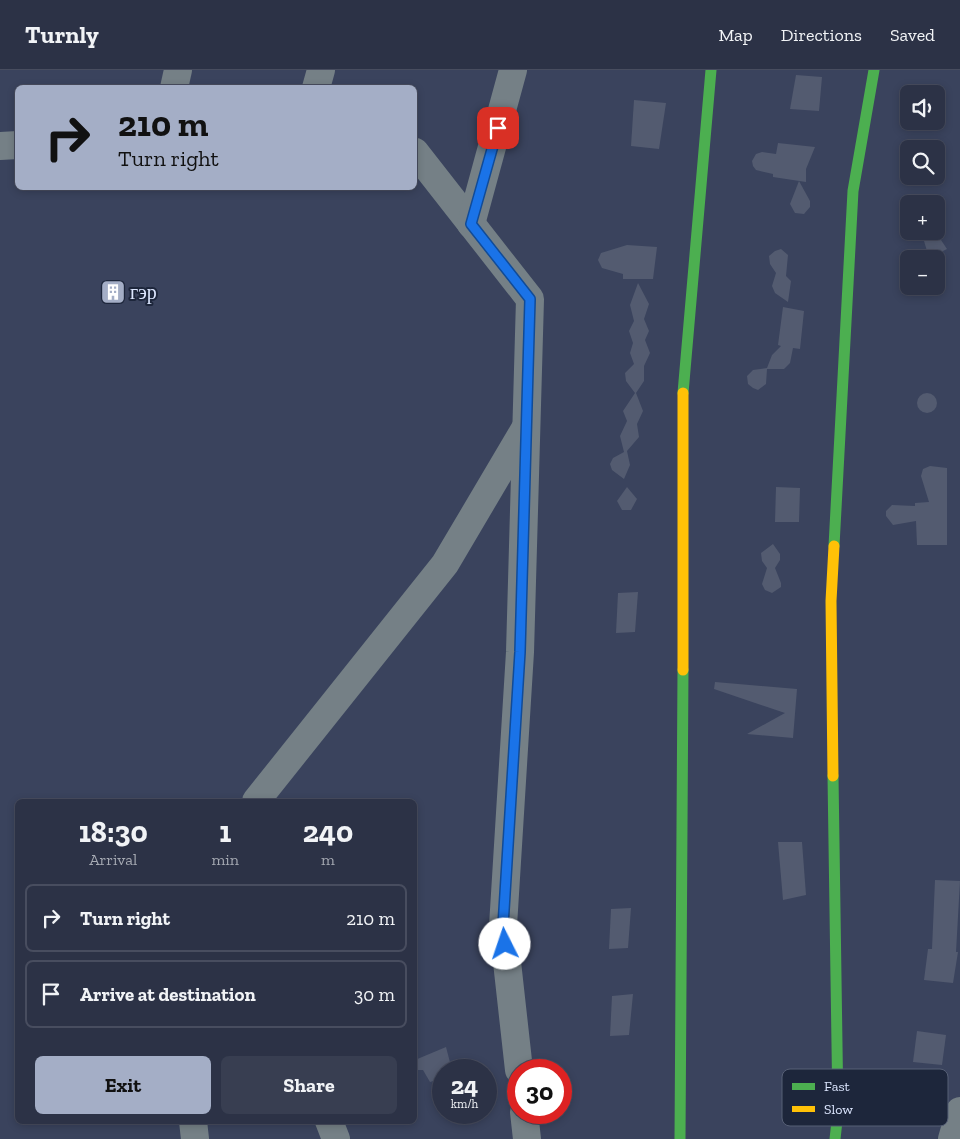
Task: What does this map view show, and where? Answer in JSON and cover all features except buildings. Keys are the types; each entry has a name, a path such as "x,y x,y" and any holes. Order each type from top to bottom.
{"street":[{"path":"175,85 178,70"},
{"path":"317,85 321,70"},
{"path":"471,224 513,70"},
{"path":"680,1139 682,1087 683,376 711,70"},
{"path":"837,1069 831,601 853,191 874,70"},
{"path":"0,146 15,146"},
{"path":"417,155 530,299 520,652 503,926 518,1059"},
{"path":"258,799 445,564 526,426"},
{"path":"952,1139 960,1112"},
{"path":"193,1124 195,1139"},
{"path":"330,1124 336,1139"},
{"path":"525,1124 527,1139"},
{"path":"835,1139 836,1126"}],"traffic: fast":[{"path":"683,393 711,70"},
{"path":"834,546 853,191 874,70"},
{"path":"680,1139 683,670"},
{"path":"833,776 837,1069"},
{"path":"835,1139 836,1126"}],"traffic: slow":[{"path":"683,393 683,670"},
{"path":"833,776 831,601 834,546"}],"place":[{"name":"гэр","path":"113,292"}],"route":[{"path":"498,128 471,224 530,299 520,652 503,926 505,944"}]}
